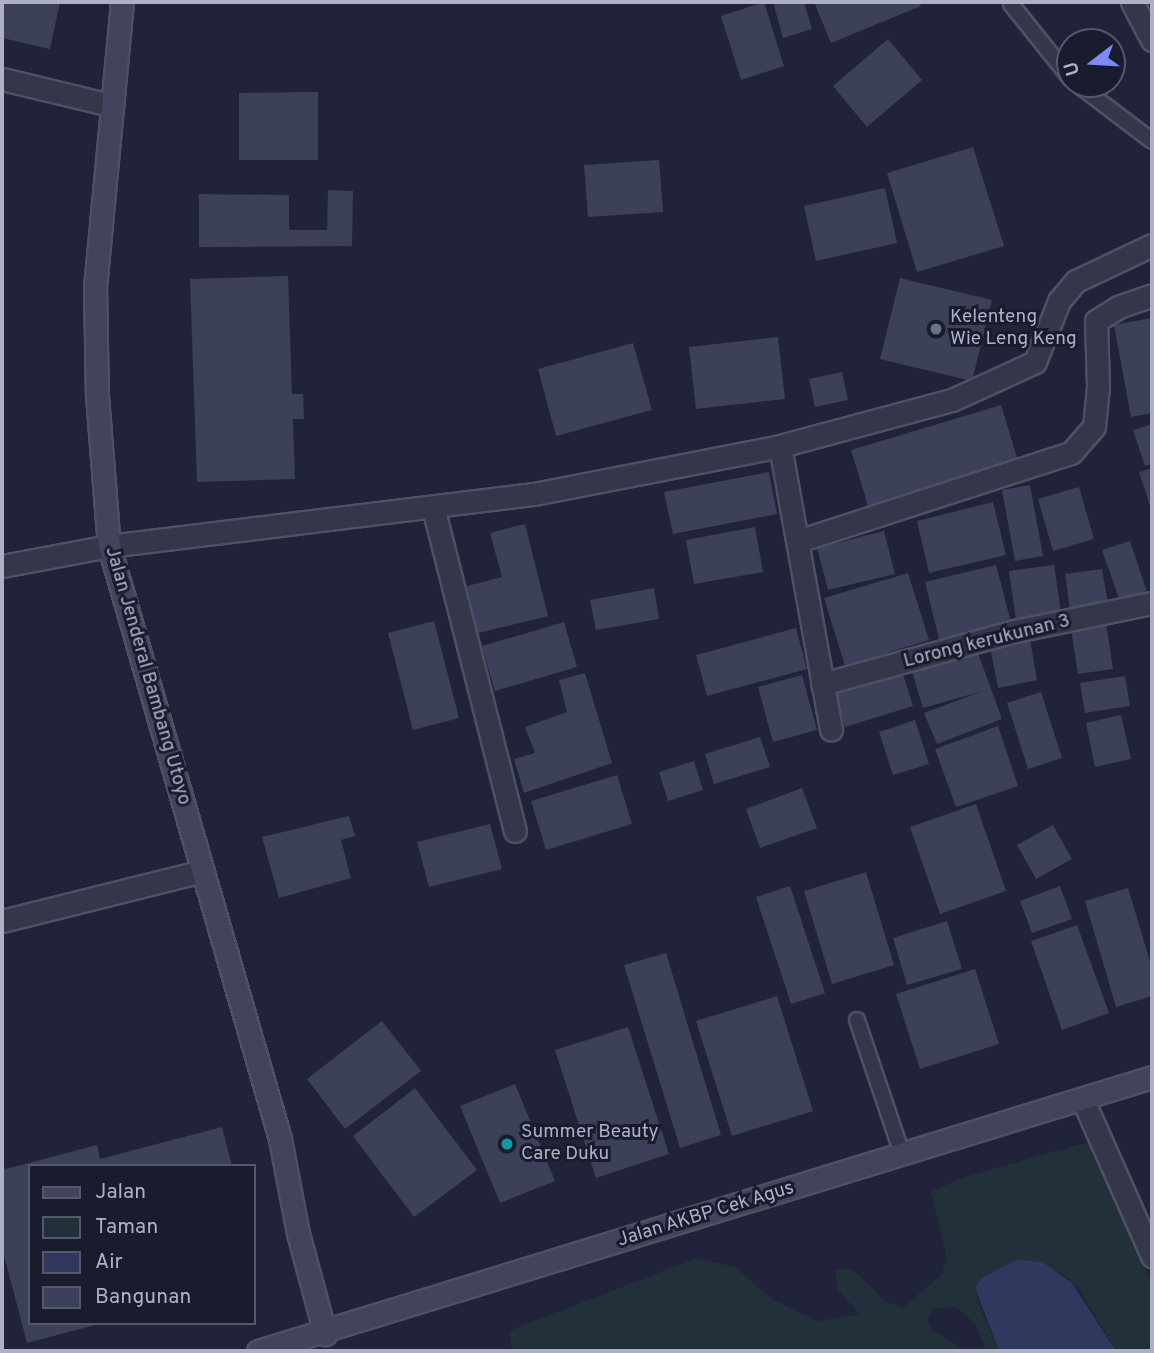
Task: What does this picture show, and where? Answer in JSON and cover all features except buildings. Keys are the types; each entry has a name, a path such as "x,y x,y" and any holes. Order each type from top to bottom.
{"street":[{"name":"Jalan Jenderal Bambang Utoyo","path":"122,2 110,106 96,285 97,395 109,546 281,1139 298,1233 325,1334"},
{"path":"1132,2 1152,40"},
{"path":"2,79 110,106"},
{"path":"3,560 534,494 780,446 952,400 1035,362 1059,301 1076,281 1152,245"},
{"path":"798,541 1071,453 1094,427 1098,387 1096,321 1118,307 1152,295"},
{"path":"780,446 831,729"},
{"path":"433,508 515,831"},
{"name":"Lorong kerukunan 3","path":"822,684 1015,632 1152,603"},
{"path":"2,921 202,871"},
{"name":"Jalan AKBP Cek Agus","path":"258,1351 325,1334 1152,1077"},
{"path":"1083,1100 1152,1256"}],"lane":[{"path":"1011,4 1056,60"},
{"path":"1095,98 1152,141"},
{"path":"857,1020 902,1154"}],"green space":[{"path":"1091,1141 1152,1283 1152,1351 1116,1351 1079,1289 1060,1272 981,1278 975,1288 978,1303 999,1351 986,1351 976,1325 957,1307 934,1308 927,1319 932,1330 966,1351 512,1351 509,1331 697,1258 735,1267 773,1300 818,1321 860,1314 837,1289 835,1271 851,1268 886,1302 903,1308 941,1275 947,1259 931,1192 961,1178"}],"water":[{"path":"1018,1259 1044,1263 1072,1283 1116,1351 999,1351 975,1288 981,1278"}],"place":[{"name":"Kelenteng Wie Leng Keng","path":"936,329"},
{"name":"Summer Beauty Care Duku","path":"507,1144"}]}
